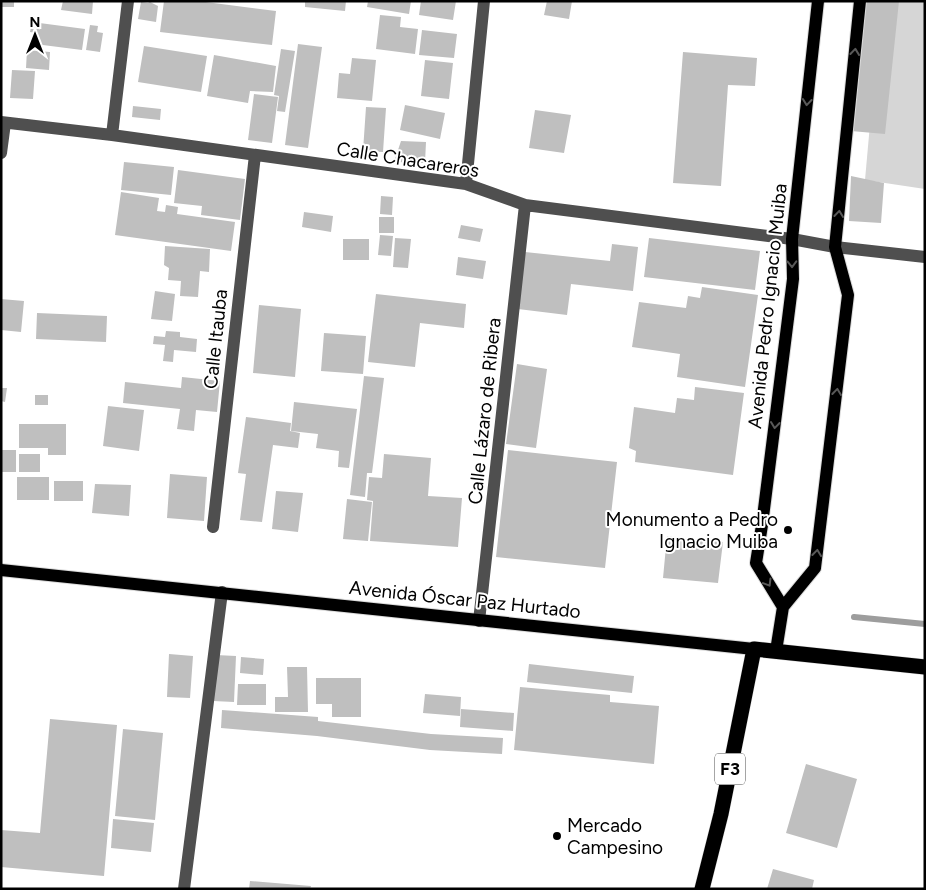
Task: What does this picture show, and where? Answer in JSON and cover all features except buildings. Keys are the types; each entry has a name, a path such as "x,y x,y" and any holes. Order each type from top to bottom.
{"highway":[{"name":"Avenida Óscar Paz Hurtado","path":"754,649 925,667"},
{"name":"F3","path":"702,889 721,814 754,649"}],"main road":[{"name":"Avenida Pedro Ignacio Muiba","path":"783,608 756,563 793,279 792,239 818,1"},
{"path":"776,651 783,608 815,568 848,295 835,247 860,1"},
{"name":"Avenida Óscar Paz Hurtado","path":"1,570 754,649"}],"street":[{"path":"112,135 128,1"},
{"path":"466,184 484,1"},
{"path":"1,153 3,123"},
{"name":"Calle Chacareros","path":"3,123 112,135 466,184 525,205 792,239 835,247 925,257"},
{"name":"Calle Itauba","path":"213,527 255,155"},
{"name":"Calle Lázaro de Ribera","path":"480,621 525,205"},
{"path":"184,889 222,592"}],"shaded area":[{"path":"881,1 925,1 925,189 865,180"}],"waterway":[{"path":"854,617 925,624"}],"place":[{"name":"Monumento a Pedro Ignacio Muiba","path":"788,530"},
{"name":"Mercado Campesino","path":"557,836"}]}
